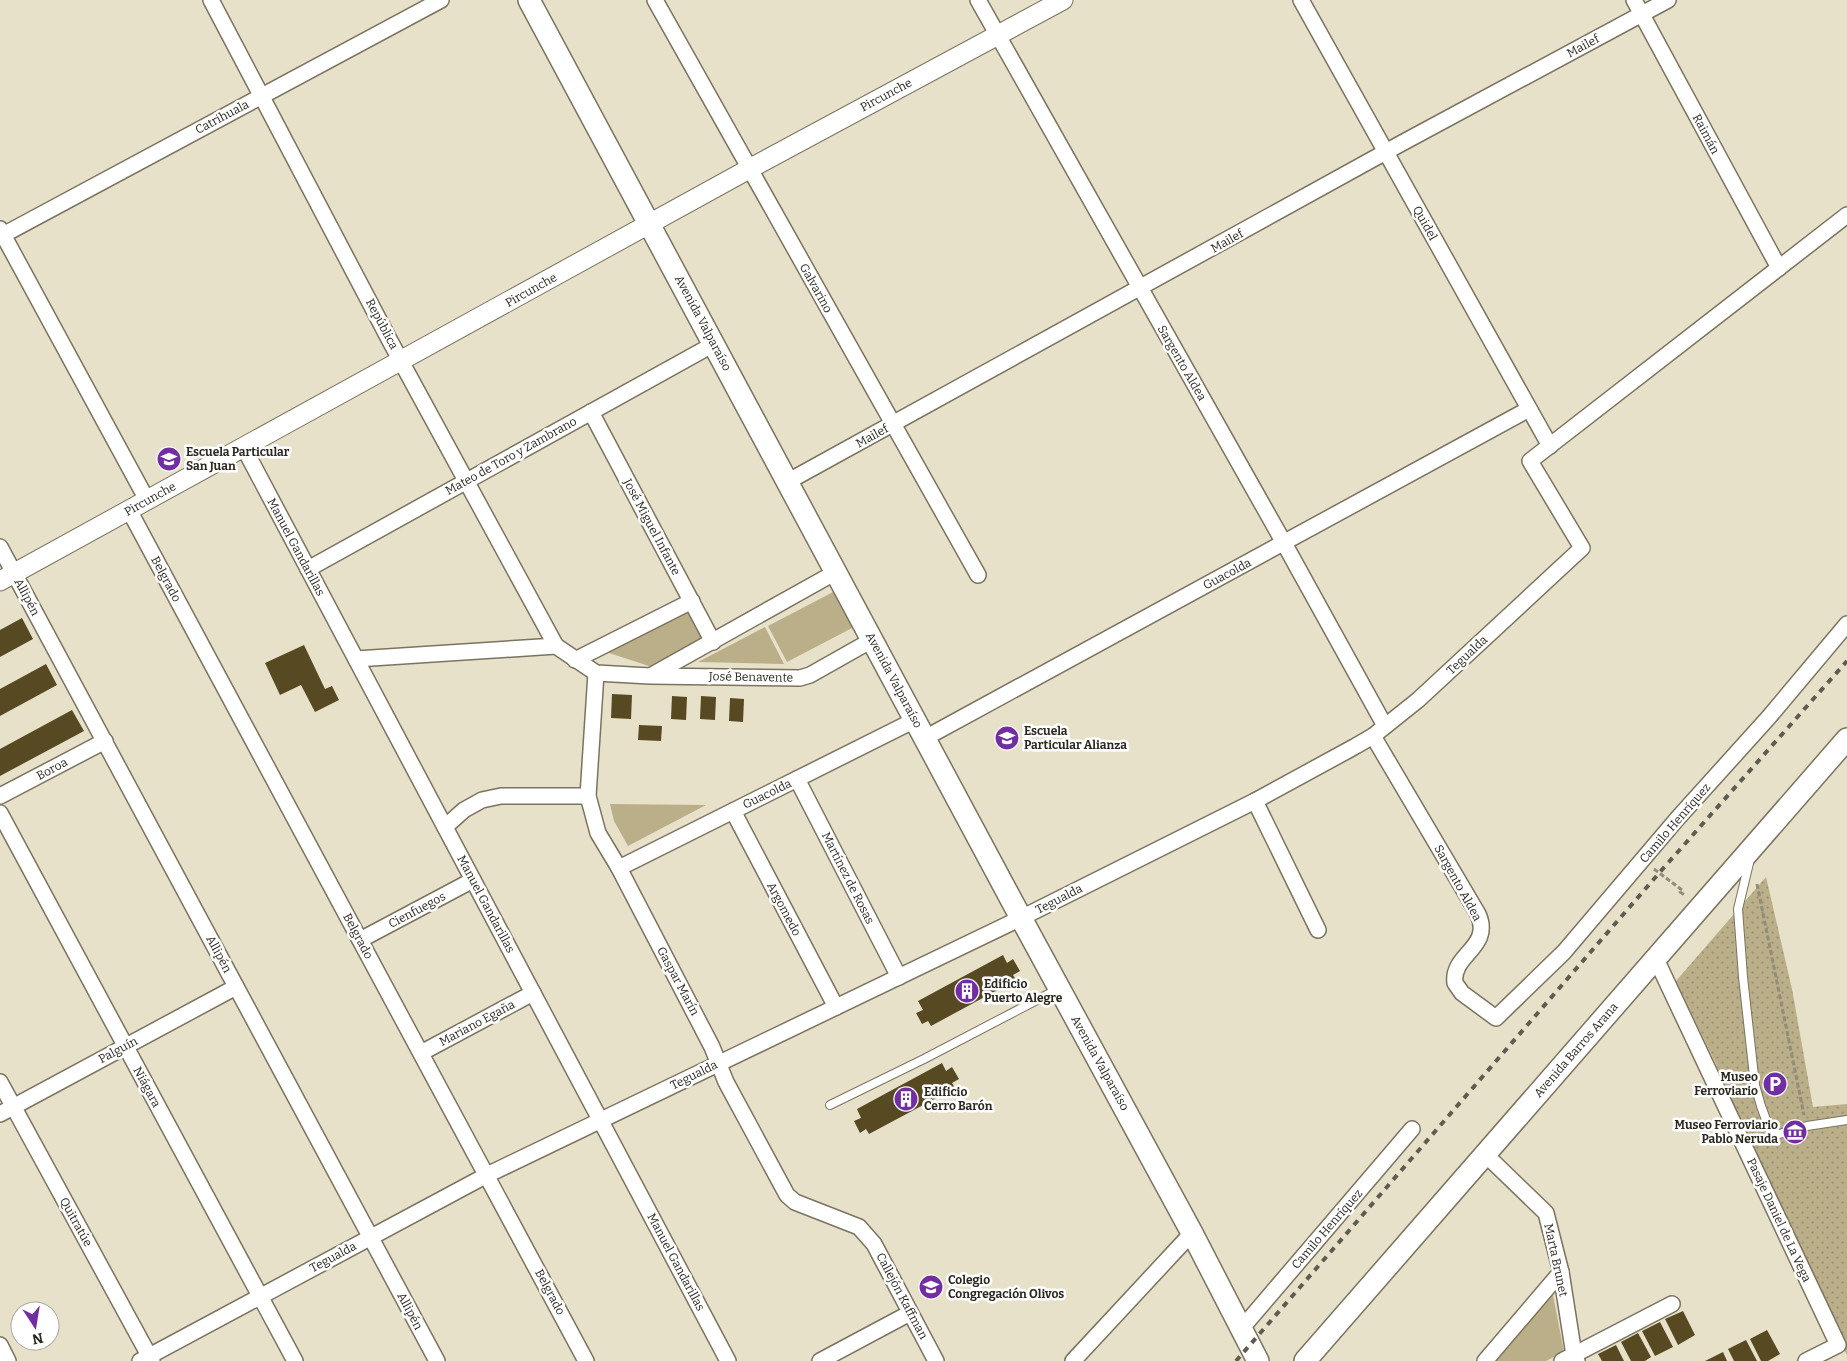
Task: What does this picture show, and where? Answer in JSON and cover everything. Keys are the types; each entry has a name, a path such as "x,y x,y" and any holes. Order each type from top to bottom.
{"main road":[{"name":"Avenida Valparaíso","path":"529,0 1021,918 1192,1232 1258,1361"},
{"name":"Avenida Barros Arana","path":"1305,1361 1847,739"}],"street":[{"name":"República","path":"211,0 401,360 556,646"},
{"name":"Catrihuala","path":"2,232 441,0"},
{"name":"Galvarino","path":"655,0 978,575"},
{"name":"Sargento Aldea","path":"978,0 1386,726"},
{"name":"Pircunche","path":"7,578 401,360 1063,0"},
{"name":"Quidel","path":"1300,0 1550,446"},
{"name":"Raimán","path":"1634,0 1779,268"},
{"name":"Mailef","path":"787,482 1668,0"},
{"path":"1550,446 1847,215"},
{"path":"2,232 147,500"},
{"name":"Mateo de Toro y Zambrano","path":"308,569 714,344"},
{"name":"Guacolda","path":"619,868 797,779 920,729 1284,543 1529,409"},
{"name":"José Miguel Infante","path":"591,412 713,642"},
{"name":"Tegualda","path":"147,1359 487,1175 1021,918 1255,801 1373,736 1418,700 1582,548 1530,461 1550,446"},
{"name":"Manuel Gandarillas","path":"244,448 728,1361"},
{"name":"Belgrado","path":"129,510 586,1361"},
{"name":"Allipén","path":"0,547 7,578 105,741 437,1361"},
{"path":"650,676 836,572"},
{"path":"575,660 692,601"},
{"name":"Camilo Henríquez","path":"1496,1018 1564,952 1677,819 1769,717 1847,624"},
{"name":"José Benavente","path":"556,646 596,673 650,676 800,678 810,675 872,640"},
{"path":"356,659 556,646"},
{"name":"Gaspar Marín","path":"596,673 588,796 598,833 619,868 712,1047 726,1082 787,1195 795,1202 859,1227 866,1233"},
{"name":"Sargento Aldea","path":"1373,736 1478,914 1481,921 1480,936 1477,944 1456,969 1455,983 1462,993 1496,1018"},
{"name":"Boroa","path":"0,796 105,741"},
{"name":"Martínez de Rosas","path":"797,779 899,977"},
{"path":"445,827 464,810 482,800 501,796 588,796"},
{"path":"1255,801 1318,930"},
{"name":"Argomedo","path":"733,811 836,1007"},
{"name":"Niágara","path":"0,813 295,1361"},
{"name":"Cienfuegos","path":"360,940 473,880"},
{"name":"Pasaje Daniel de La Vega","path":"1656,959 1838,1345 1806,1361"},
{"name":"Palguín","path":"7,1110 236,987"},
{"name":"Mariano Egaña","path":"421,1053 533,993"},
{"name":"Quitratúe","path":"0,1082 7,1110 147,1359"},
{"name":"Camilo Henríquez","path":"1242,1328 1412,1129"},
{"name":"Marta Brunet","path":"1485,1154 1546,1213 1561,1272 1571,1359"},
{"path":"1073,1361 1192,1232"},
{"name":"Callejón Kaffman","path":"866,1233 874,1244 936,1361"},
{"path":"1485,1361 1561,1272"},
{"path":"1571,1359 1672,1304"},
{"path":"820,1361 910,1312"},
{"path":"0,1345 8,1361"}],"lane":[{"path":"1753,847 1738,909 1743,977 1755,1085 1761,1106 1772,1136 1807,1126 1847,1120"},
{"path":"830,1104 932,1055 1059,988"}],"path":[{"path":"1660,872 1700,908"},
{"path":"1756,881 1807,1126"}],"shaded area":[{"path":"835,591 854,627 787,662 768,626"},
{"path":"696,605 712,636 652,667 606,652"},
{"path":"765,627 784,664 698,662"},
{"path":"610,804 706,805 628,846 614,821"},
{"name":"Museo Ferroviario Pablo Neruda","path":"1766,877 1792,989 1813,1107 1847,1104 1847,1355 1813,1291 1753,1156 1716,1064 1676,981"},
{"path":"1552,1290 1564,1352 1546,1361 1492,1361"}],"building":[{"path":"22,618 33,639 0,657 0,630"},
{"path":"304,645 325,689 332,686 339,700 315,712 301,685 280,695 265,663"},
{"path":"46,664 57,685 0,716 0,689"},
{"path":"612,694 632,695 631,719 611,718"},
{"path":"672,696 687,697 686,720 671,719"},
{"path":"701,696 716,697 715,720 700,719"},
{"path":"730,698 744,699 743,722 729,721"},
{"path":"72,710 84,731 0,776 0,749"},
{"path":"639,725 662,726 661,741 638,740"},
{"name":"Edificio Puerto Alegre","path":"1003,955 1007,963 1013,959 1020,971 1013,975 1016,980 931,1026 928,1021 922,1024 916,1013 923,1010 918,1001"},
{"name":"Edificio Cerro Barón","path":"942,1063 946,1071 952,1067 959,1079 952,1083 955,1088 869,1134 866,1129 860,1133 854,1121 861,1118 857,1109"},
{"path":"1683,1311 1695,1335 1678,1345 1665,1319"},
{"path":"1660,1322 1673,1347 1655,1356 1642,1331"},
{"path":"1767,1330 1780,1354 1768,1361 1761,1361 1750,1339"},
{"path":"1638,1333 1651,1357 1645,1361 1631,1361 1621,1342"},
{"path":"1746,1340 1757,1361 1734,1361 1728,1349"},
{"path":"1616,1345 1624,1361 1602,1361 1598,1354"},
{"path":"1723,1352 1727,1361 1705,1361"}],"railway":[{"path":"1236,1361 1660,872 1847,661"}],"place":[{"name":"Escuela Particular San Juan","path":"169,459"},
{"name":"Escuela Particular Alianza","path":"1007,738"},
{"name":"Edificio Puerto Alegre","path":"967,991"},
{"name":"Museo Ferroviario","path":"1775,1084"},
{"name":"Edificio Cerro Barón","path":"906,1099"},
{"name":"Museo Ferroviario Pablo Neruda","path":"1795,1132"},
{"name":"Colegio Congregación Olivos","path":"931,1287"}]}
